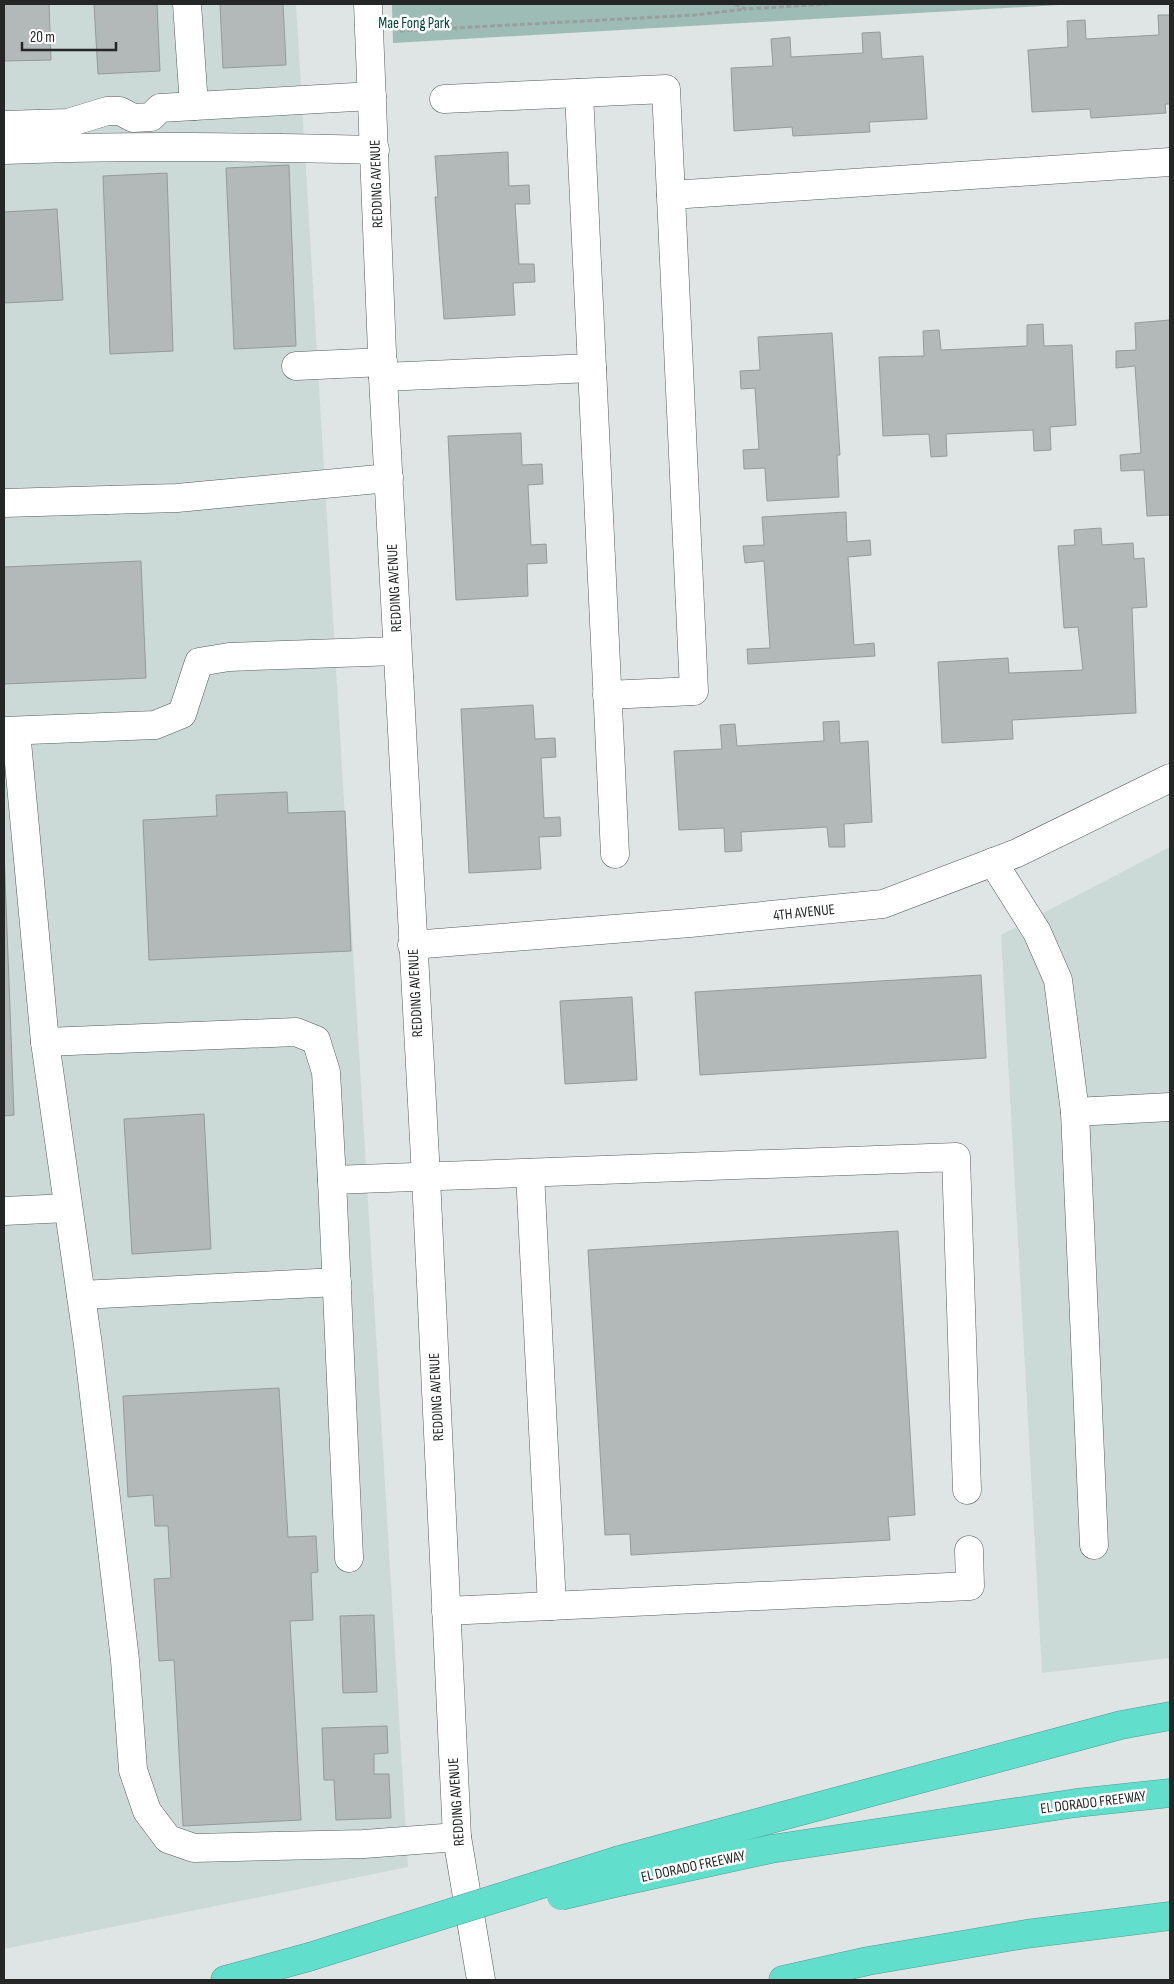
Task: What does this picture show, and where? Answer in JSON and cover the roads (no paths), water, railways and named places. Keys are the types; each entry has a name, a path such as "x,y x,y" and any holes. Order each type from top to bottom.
{"highway":[{"path":"225,1980 621,1870 1121,1725 1170,1716"},
{"name":"EL DORADO FREEWAY","path":"621,1870 1058,1806 1170,1792"},
{"path":"784,1980 868,1961 1026,1934 1170,1916"}],"street":[{"path":"187,4 194,106"},
{"name":"REDDING AVENUE","path":"368,4 383,370 412,944 426,1176 457,1837 481,1980"},
{"path":"444,99 666,89 694,691 608,695"},
{"path":"579,93 615,854"},
{"path":"4,150 68,123 114,111 131,102 150,100 160,108 372,96"},
{"path":"110,147 114,111"},
{"path":"4,125 39,136 110,147 196,146 375,150"},
{"path":"671,195 1170,162"},
{"path":"296,366 383,370 592,368"},
{"path":"4,503 177,498 389,478"},
{"path":"397,651 229,656 199,662 182,714 155,725 10,731 44,1042 81,1294 124,1660 133,1770 147,1811 168,1838 194,1848 364,1844 457,1837"},
{"name":"4TH AVENUE","path":"412,944 690,923 883,904 1017,853 1170,778"},
{"path":"993,862 1037,932 1058,980 1075,1112 1094,1545"},
{"path":"44,1042 296,1032 316,1040 326,1072 349,1558"},
{"path":"1075,1112 1170,1107"},
{"path":"332,1180 956,1157 966,1490"},
{"path":"530,1173 552,1606"},
{"path":"4,1211 68,1208"},
{"path":"81,1294 337,1282"},
{"path":"446,1611 970,1586 969,1550"}],"park label":[{"name":"Mae Fong Park","path":"414,23"}]}
